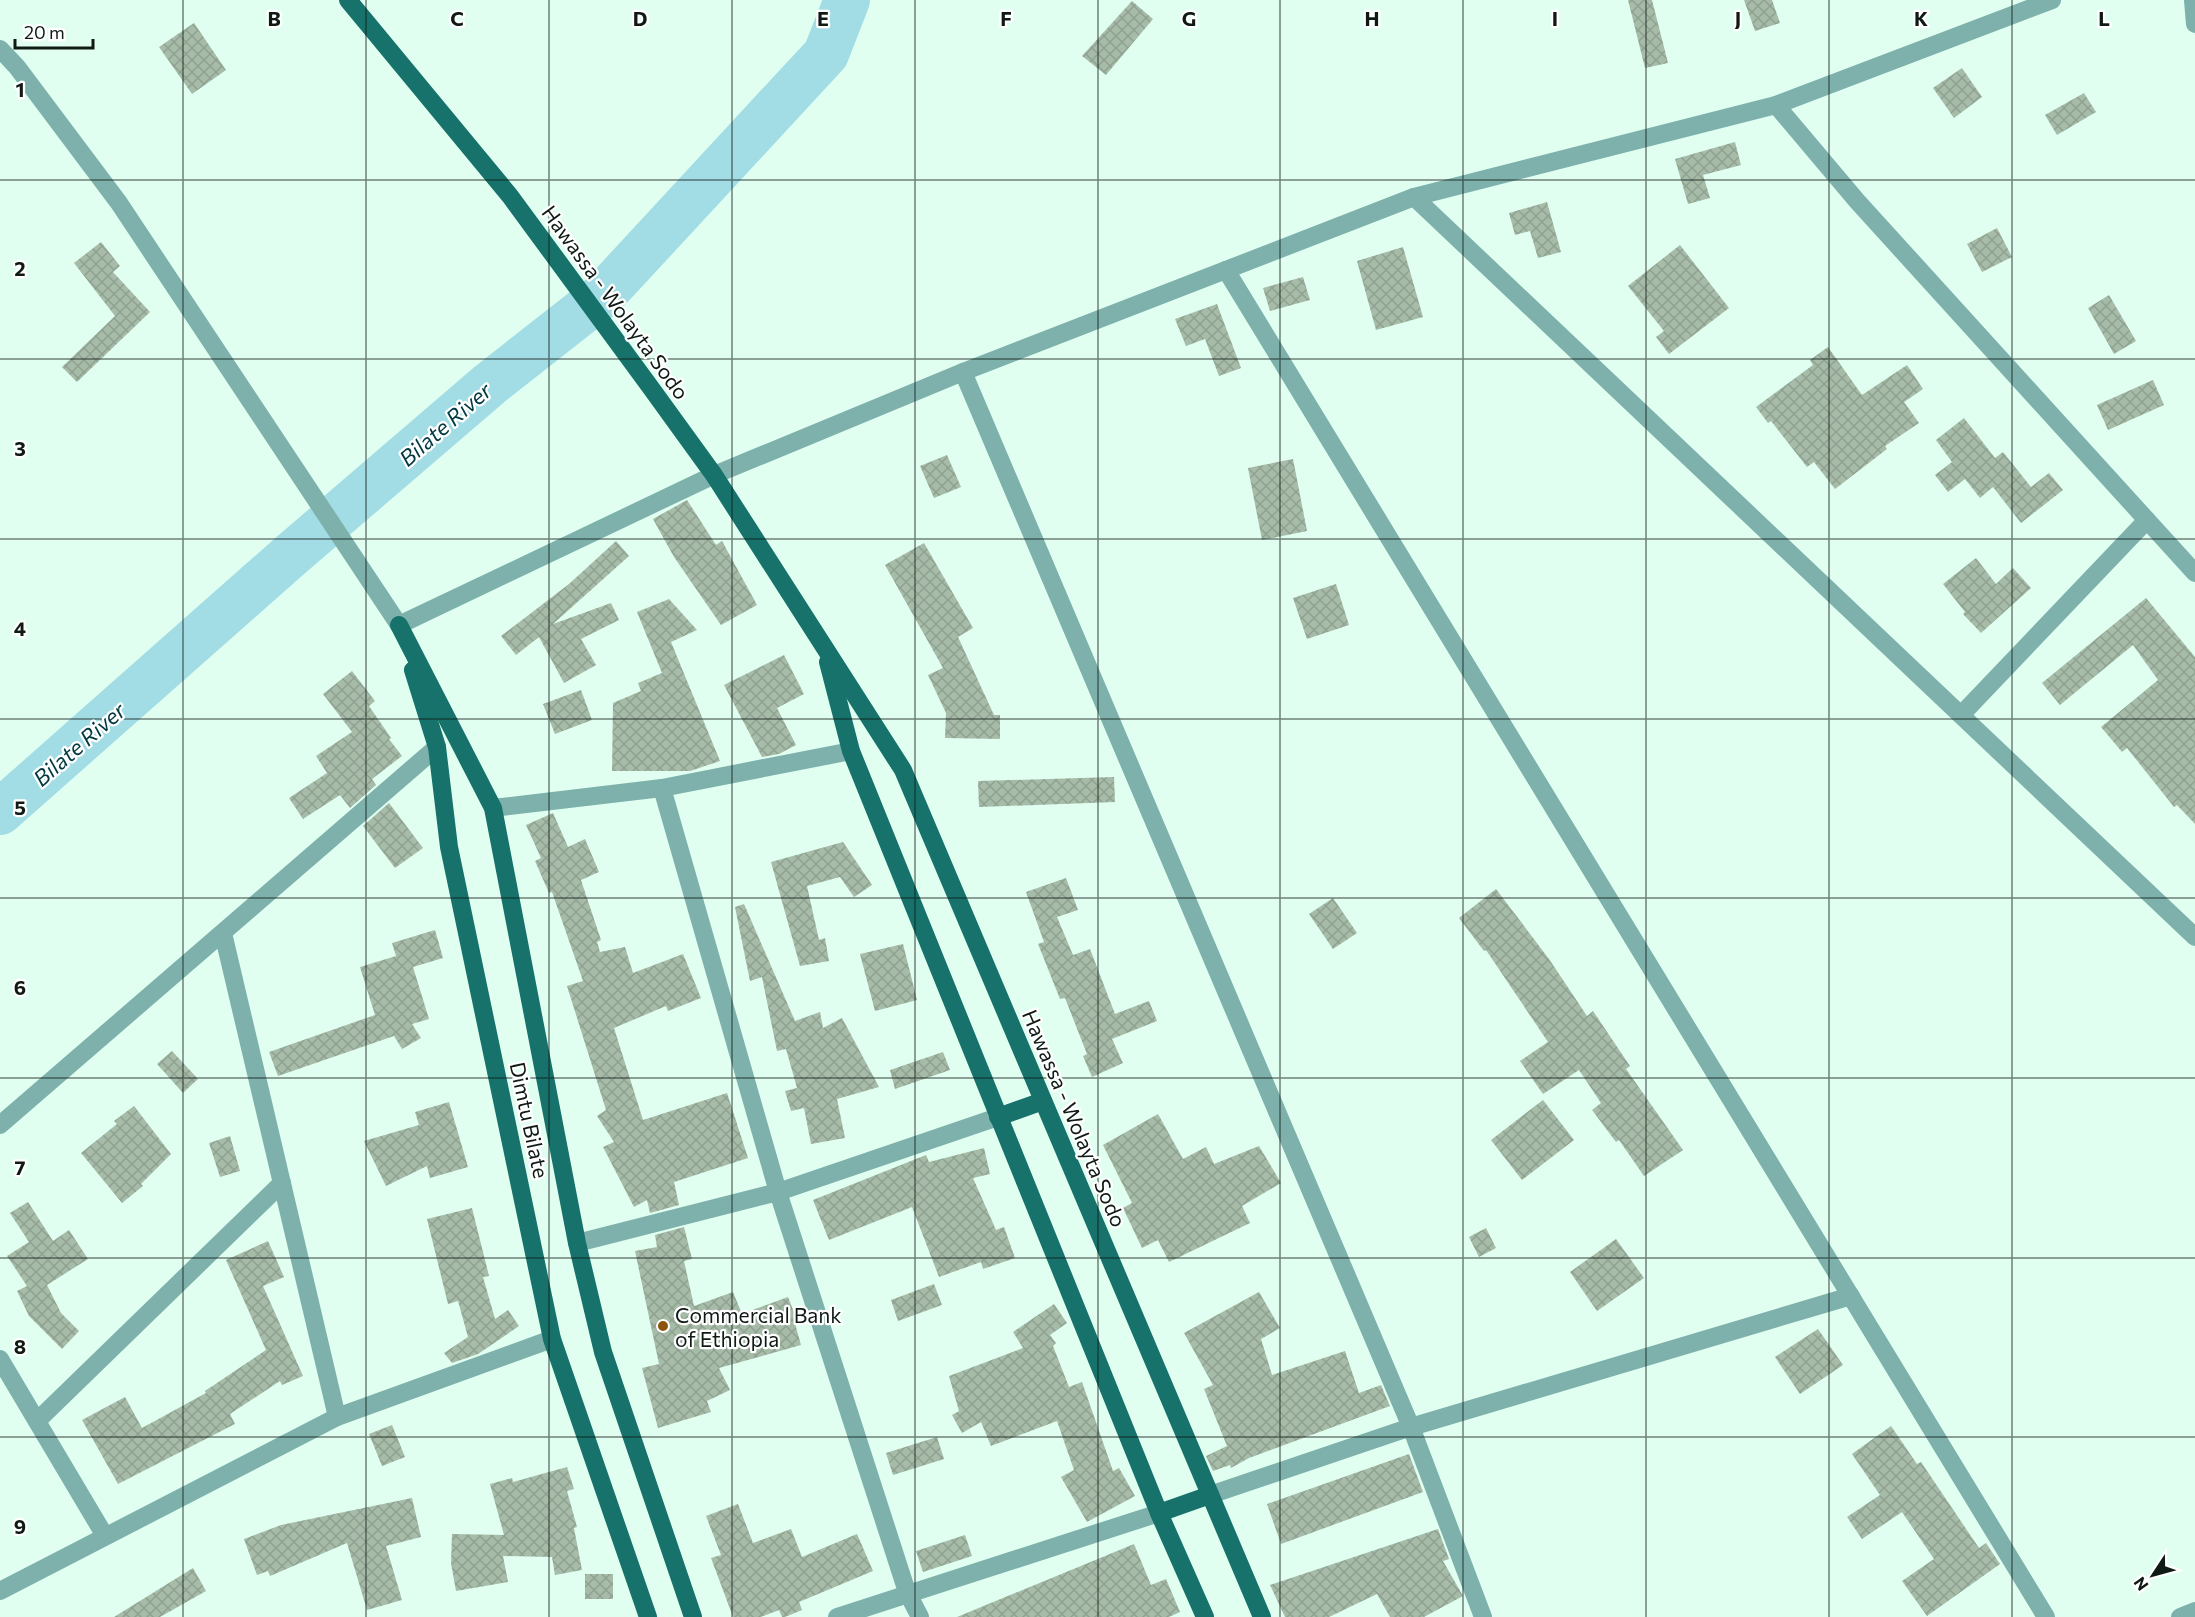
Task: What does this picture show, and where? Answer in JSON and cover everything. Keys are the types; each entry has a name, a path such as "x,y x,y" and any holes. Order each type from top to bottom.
{"main road":[{"name":"Hawassa - Wolayta Sodo","path":"348,0 510,196 714,475 903,770 1262,1617"},
{"name":"Dimtu Bilate","path":"399,625 437,747 449,847 552,1339 648,1617"},
{"path":"399,625 493,808 577,1243 603,1353 693,1617"},
{"name":"Hawassa - Wolayta Sodo","path":"825,649 851,751 1159,1513 1205,1617"},
{"path":"998,1117 1043,1101"},
{"path":"1159,1513 1210,1495"}],"street":[{"path":"0,50 17,67 119,202 258,416 349,547 399,625 714,475 963,372 1414,197 1776,105 2052,0"},
{"path":"2194,3 2195,24"},
{"path":"1776,105 1857,201 2195,573"},
{"path":"1414,197 2195,936"},
{"path":"1226,270 2046,1617"},
{"path":"963,372 1411,1427 1483,1617"},
{"path":"1961,715 2147,520"},
{"path":"0,1125 437,747"},
{"path":"493,808 662,788 851,751"},
{"path":"662,788 778,1192 906,1592 920,1617"},
{"path":"223,933 337,1416"},
{"path":"577,1243 778,1192 998,1117"},
{"path":"37,1421 282,1183"},
{"path":"1210,1495 1411,1427 1851,1296"},
{"path":"0,1591 337,1416 552,1339"},
{"path":"0,1359 105,1536"},
{"path":"837,1617 906,1592 1159,1513"},
{"path":"2180,1617 2195,1611"}],"building":[{"path":"1628,0 1652,0 1668,63 1645,68"},
{"path":"1744,0 1772,0 1780,23 1755,31"},
{"path":"1132,1 1153,19 1106,75 1082,56"},
{"path":"194,23 226,70 192,94 159,47"},
{"path":"1962,68 1982,97 1954,118 1933,88"},
{"path":"2084,93 2096,112 2057,135 2045,115"},
{"path":"1735,142 1741,165 1703,175 1710,198 1688,204 1675,159"},
{"path":"1547,202 1561,252 1538,258 1530,231 1515,235 1509,213"},
{"path":"1997,228 2012,257 1982,272 1967,244"},
{"path":"101,242 120,266 113,272 150,312 77,382 62,367 115,316 74,263"},
{"path":"1680,245 1729,308 1669,354 1656,337 1664,331 1628,286"},
{"path":"1403,247 1423,317 1376,330 1357,261"},
{"path":"1303,277 1310,300 1270,311 1263,288"},
{"path":"2109,295 2136,341 2114,354 2088,308"},
{"path":"1217,304 1241,368 1219,376 1205,339 1186,346 1175,319"},
{"path":"1828,347 1862,395 1907,365 1923,389 1904,402 1919,423 1885,446 1887,449 1835,489 1814,462 1807,467 1771,421 1768,423 1756,407 1813,365 1810,360"},
{"path":"2153,380 2164,405 2108,430 2097,405"},
{"path":"1964,418 1995,458 2003,452 2031,487 2049,473 2063,490 2021,523 1993,487 1980,498 1965,479 1948,492 1935,475 1952,462 1936,440"},
{"path":"947,455 961,487 934,498 920,466"},
{"path":"1293,459 1307,531 1262,540 1248,468"},
{"path":"687,500 716,545 722,541 757,605 721,625 674,557 653,519"},
{"path":"616,541 629,556 553,624 611,603 619,620 581,639 596,665 564,683 539,637 516,655 501,636 569,584"},
{"path":"924,543 973,628 958,637 994,715 1000,715 1000,739 945,738 946,713 928,675 943,668 885,565"},
{"path":"1976,558 1996,584 2013,568 2031,588 1981,633 1963,614 1965,612 1943,584"},
{"path":"1336,584 1349,625 1307,639 1293,598"},
{"path":"2146,598 2195,657 2195,824 2177,805 2174,807 2127,748 2122,752 2101,727 2158,680 2133,645 2060,705 2042,683"},
{"path":"669,599 697,630 671,642 720,761 690,771 612,771 613,703 641,691 638,683 662,673 637,612"},
{"path":"784,655 804,694 777,708 796,745 779,754 762,757 724,685"},
{"path":"352,671 375,701 369,706 402,756 372,779 376,785 350,808 340,795 303,819 289,798 327,773 316,756 352,732 323,694"},
{"path":"581,690 592,720 555,734 543,704"},
{"path":"1114,777 1115,802 979,807 978,781"},
{"path":"389,803 423,848 395,868 363,826"},
{"path":"553,813 568,847 585,839 599,872 581,880 601,940 597,942 600,952 625,947 633,973 683,954 701,998 668,1011 666,1006 614,1028 643,1120 727,1093 748,1158 674,1182 679,1205 650,1213 647,1200 634,1207 603,1147 614,1142 597,1116 606,1110 567,986 583,981 552,892 549,893 535,861 541,858 526,825"},
{"path":"843,842 872,885 854,897 840,877 807,886 819,940 825,938 829,961 800,966 771,862"},
{"path":"1066,878 1078,910 1057,917 1073,955 1090,949 1115,1014 1149,1001 1157,1021 1112,1039 1123,1063 1092,1077 1083,1056 1087,1054 1065,998 1060,999 1038,944 1044,942 1026,892"},
{"path":"1496,889 1549,959 1587,1016 1593,1011 1630,1066 1626,1069 1683,1150 1644,1176 1619,1140 1616,1142 1592,1110 1601,1103 1579,1070 1543,1094 1520,1061 1548,1042 1486,950 1484,951 1459,918"},
{"path":"1333,898 1357,933 1333,949 1309,914"},
{"path":"744,904 795,1021 820,1012 823,1028 842,1018 879,1087 837,1099 845,1138 811,1144 804,1108 791,1111 785,1091 797,1088 786,1049 777,1051 762,977 750,981 735,907"},
{"path":"435,930 443,958 413,967 429,1019 412,1024 421,1038 402,1049 394,1036 278,1076 269,1052 375,1015 360,967 396,956 392,943"},
{"path":"903,944 917,1000 875,1011 860,954"},
{"path":"172,1051 198,1079 183,1093 157,1064"},
{"path":"943,1052 950,1070 895,1089 890,1070"},
{"path":"1543,1100 1574,1140 1522,1180 1491,1140"},
{"path":"449,1102 468,1167 430,1178 427,1166 386,1186 364,1141 419,1125 415,1112"},
{"path":"134,1106 171,1154 141,1184 143,1186 122,1203 81,1153 117,1124 114,1121"},
{"path":"1158,1114 1183,1159 1206,1147 1214,1164 1259,1146 1281,1183 1242,1206 1250,1223 1169,1262 1158,1240 1142,1248 1123,1208 1132,1203 1103,1145"},
{"path":"230,1136 240,1171 220,1177 209,1143"},
{"path":"984,1148 990,1174 973,1178 996,1230 1004,1227 1015,1258 983,1269 981,1262 939,1277 912,1207 829,1240 813,1200 926,1155 929,1162"},
{"path":"28,1202 53,1241 69,1230 88,1259 47,1285 61,1313 79,1331 62,1349 29,1316 17,1291 27,1286 7,1256 29,1242 10,1213"},
{"path":"472,1208 489,1276 483,1277 495,1319 508,1310 519,1326 478,1354 452,1363 444,1353 468,1337 458,1301 448,1304 427,1219"},
{"path":"684,1227 692,1259 684,1261 694,1306 733,1292 742,1314 788,1297 797,1320 794,1320 801,1345 719,1368 730,1390 707,1401 711,1412 658,1428 642,1368 659,1364 635,1251 657,1247 655,1235"},
{"path":"1486,1228 1496,1248 1479,1257 1469,1237"},
{"path":"1616,1239 1644,1278 1597,1311 1570,1272"},
{"path":"268,1241 284,1277 263,1286 303,1376 282,1385 280,1381 230,1414 235,1424 118,1484 82,1420 125,1397 142,1428 206,1393 205,1391 266,1350 226,1260"},
{"path":"934,1284 942,1305 898,1321 891,1300"},
{"path":"1259,1292 1280,1328 1261,1339 1272,1375 1345,1351 1359,1393 1381,1385 1390,1406 1249,1458 1231,1468 1230,1465 1213,1471 1206,1456 1227,1446 1204,1389 1213,1385 1184,1333"},
{"path":"1054,1304 1067,1323 1050,1335 1056,1343 1053,1346 1069,1387 1082,1382 1113,1471 1119,1468 1135,1496 1087,1522 1061,1477 1074,1470 1057,1421 991,1446 981,1422 962,1433 952,1415 959,1411 949,1376 1023,1348 1013,1332"},
{"path":"1818,1329 1843,1365 1800,1394 1775,1357"},
{"path":"392,1425 405,1457 382,1466 369,1434"},
{"path":"1891,1426 1917,1464 1921,1462 1979,1548 1986,1543 2000,1564 1927,1616 1902,1581 1934,1559 1902,1512 1862,1539 1847,1517 1880,1495 1852,1454"},
{"path":"937,1437 944,1459 893,1475 886,1453"},
{"path":"1409,1454 1423,1492 1281,1544 1267,1504"},
{"path":"567,1467 574,1489 567,1491 577,1527 574,1528 582,1570 555,1575 552,1557 503,1556 508,1582 456,1591 451,1563 452,1534 504,1535 490,1484 512,1478 513,1482"},
{"path":"412,1498 421,1537 386,1546 402,1600 367,1610 347,1543 270,1576 268,1571 257,1575 244,1539 281,1525"},
{"path":"738,1504 753,1543 791,1529 802,1557 857,1534 873,1571 799,1602 802,1610 785,1617 782,1617 779,1610 761,1617 733,1617 711,1558 721,1555 706,1516"},
{"path":"1438,1529 1449,1559 1443,1561 1463,1596 1424,1617 1390,1617 1377,1594 1329,1617 1285,1617 1270,1585"},
{"path":"965,1535 972,1556 923,1572 916,1551"},
{"path":"1134,1544 1151,1585 1166,1579 1180,1612 1169,1617 957,1617"},
{"path":"193,1568 206,1591 160,1617 114,1617"},
{"path":"585,1574 613,1574 613,1599 585,1599"}],"waterway":[{"name":"Bilate River","path":"0,812 292,554 490,384 602,296 826,54 847,0"}],"place":[{"name":"Commercial Bank of Ethiopia","path":"663,1326"}]}
